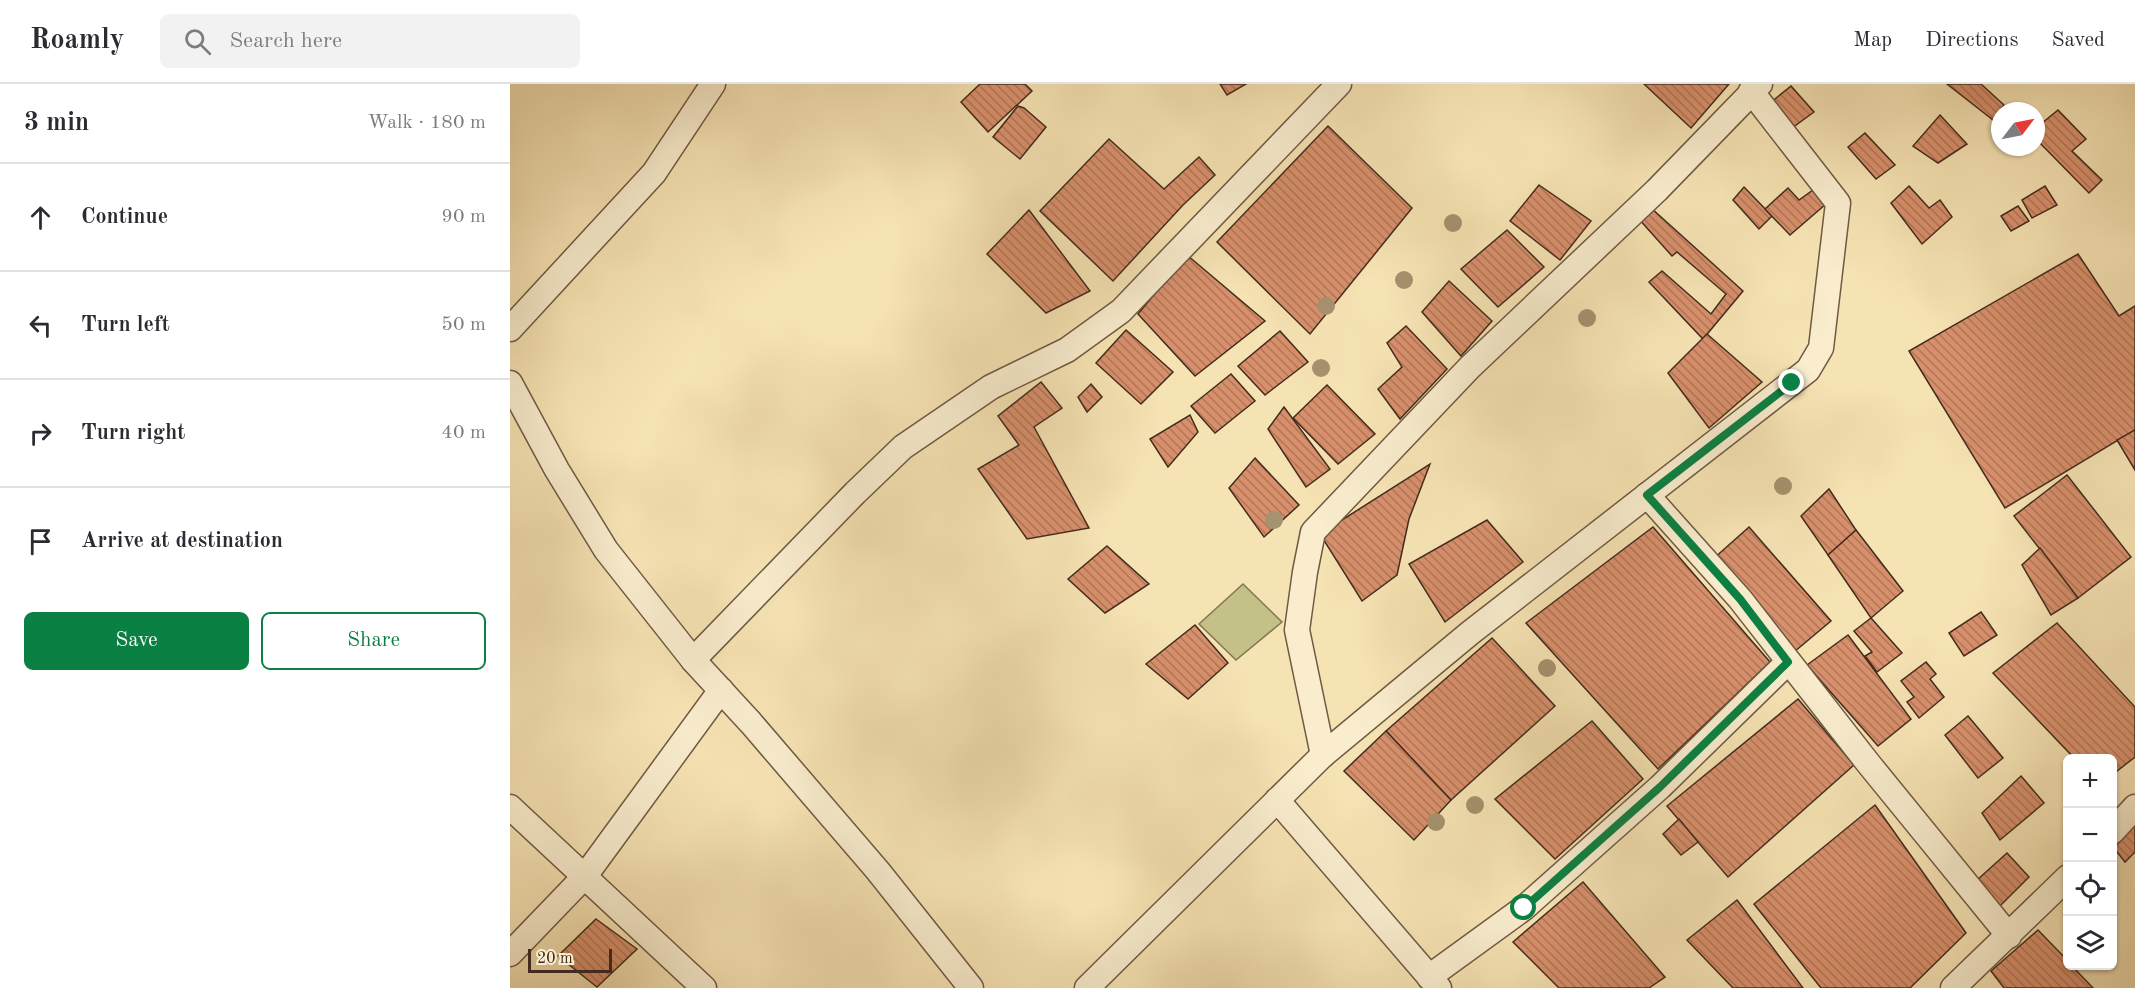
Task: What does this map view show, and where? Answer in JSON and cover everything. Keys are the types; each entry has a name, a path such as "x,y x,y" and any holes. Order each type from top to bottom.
{"street":[{"path":"510,329 654,173 713,84"},
{"path":"693,660 855,493 903,447 991,387 1067,350 1121,311 1339,84"},
{"path":"1087,988 1323,755 1470,633 1808,370 1821,348 1839,203 1756,87 1657,190 1470,367 1313,532 1297,630 1323,755"},
{"path":"510,383 557,470 606,550 693,660 878,871 971,988"},
{"path":"1647,495 1740,599 2009,936"},
{"path":"1277,800 1434,982 1524,908 1660,787 1788,662"},
{"path":"510,954 585,876 721,690"},
{"path":"510,807 704,988"},
{"path":"2117,827 2135,807"},
{"path":"1953,988 2063,881"}],"shaded area":[{"path":"1243,584 1282,622 1236,660 1199,624"}],"building":[{"path":"980,84 1025,84 1032,91 988,132 961,102"},
{"path":"1220,84 1246,84 1227,95"},
{"path":"1644,84 1729,84 1691,128"},
{"path":"1947,84 1981,84 2001,102 1991,102 1991,118"},
{"path":"1791,86 1814,112 1792,128 1770,103"},
{"path":"1018,106 1024,108 1046,127 1020,159 993,137"},
{"path":"2058,110 2086,139 2072,151 2102,180 2089,193 2045,148 2045,121"},
{"path":"1940,115 1967,144 1938,163 1913,146"},
{"path":"1328,126 1412,208 1310,334 1217,242"},
{"path":"1865,133 1895,165 1876,179 1848,147"},
{"path":"1109,139 1164,189 1199,157 1215,175 1183,205 1113,281 1040,211"},
{"path":"1539,185 1591,221 1560,260 1510,221"},
{"path":"1909,186 1929,208 1940,200 1952,217 1922,244 1891,203"},
{"path":"2045,186 2057,205 2032,218 2022,200"},
{"path":"1744,187 1772,216 1759,229 1733,200"},
{"path":"1788,188 1799,200 1813,190 1826,204 1790,235 1765,209"},
{"path":"2018,206 2029,221 2011,231 2001,216"},
{"path":"1650,207 1743,291 1703,339 1649,282 1662,271 1711,314 1726,294 1677,252 1672,256 1638,218"},
{"path":"1029,210 1090,291 1046,313 987,254"},
{"path":"1507,230 1544,267 1498,307 1461,269"},
{"path":"2078,254 2119,316 2135,306 2135,430 2005,508 1909,351"},
{"path":"1187,255 1265,321 1195,376 1138,314"},
{"path":"1449,281 1492,321 1461,356 1422,312"},
{"path":"1406,326 1447,369 1400,419 1378,389 1402,367 1387,343"},
{"path":"1126,330 1173,372 1141,404 1096,363"},
{"path":"1280,331 1308,362 1265,395 1238,366"},
{"path":"1707,334 1762,382 1709,428 1668,373"},
{"path":"1231,374 1255,401 1215,433 1191,406"},
{"path":"1041,382 1062,408 1034,427 1089,528 1027,539 978,469 1019,445 998,416"},
{"path":"1091,384 1102,397 1087,412 1078,397"},
{"path":"1327,385 1375,434 1338,464 1293,418"},
{"path":"1284,407 1330,469 1306,487 1268,429"},
{"path":"1190,415 1198,432 1168,467 1150,439"},
{"path":"2135,430 2135,470 2117,440"},
{"path":"1255,458 1299,505 1264,537 1229,488"},
{"path":"1430,464 1409,519 1397,575 1362,601 1320,534"},
{"path":"2067,475 2131,557 2078,598 2014,516"},
{"path":"1829,489 1856,530 1828,555 1801,516"},
{"path":"1487,520 1523,562 1445,622 1409,564"},
{"path":"1653,527 1770,662 1658,769 1526,623"},
{"path":"1749,527 1831,621 1794,652 1712,560"},
{"path":"1856,530 1903,591 1871,618 1828,555"},
{"path":"1107,546 1149,584 1105,613 1068,579"},
{"path":"2040,548 2078,598 2051,615 2022,565"},
{"path":"1981,612 1997,635 1964,656 1949,633"},
{"path":"1871,618 1902,653 1877,672 1865,656 1872,652 1854,631"},
{"path":"2057,623 2135,707 2135,757 2117,771 2117,754 2070,754 1993,673"},
{"path":"1195,625 1228,663 1188,699 1146,664"},
{"path":"1848,635 1911,719 1878,746 1807,665"},
{"path":"1492,638 1555,706 1451,800 1386,731"},
{"path":"1926,662 1936,674 1930,679 1944,697 1919,718 1907,702 1914,697 1901,681"},
{"path":"1798,699 1854,765 1728,877 1667,806"},
{"path":"1968,716 2003,758 1978,778 1945,735"},
{"path":"1592,721 1643,779 1555,859 1495,799"},
{"path":"1386,731 1451,800 1414,840 1344,771"},
{"path":"2021,776 2044,803 2000,840 1982,813"},
{"path":"1875,805 1966,933 1910,988 1821,988 1754,904"},
{"path":"1679,819 1698,842 1681,855 1663,834"},
{"path":"2135,824 2135,852 2125,862 2117,852 2117,845"},
{"path":"2007,853 2029,877 1999,907 1976,881"},
{"path":"1583,882 1665,977 1649,988 1559,988 1513,942"},
{"path":"1737,900 1803,988 1733,988 1687,940"},
{"path":"596,919 637,949 597,987 558,956"},
{"path":"2038,930 2063,956 2063,970 2076,970 2093,988 2004,988 1991,971"}],"route":[{"path":"1524,908 1660,787 1788,662 1740,599 1647,495 1792,383"}]}
